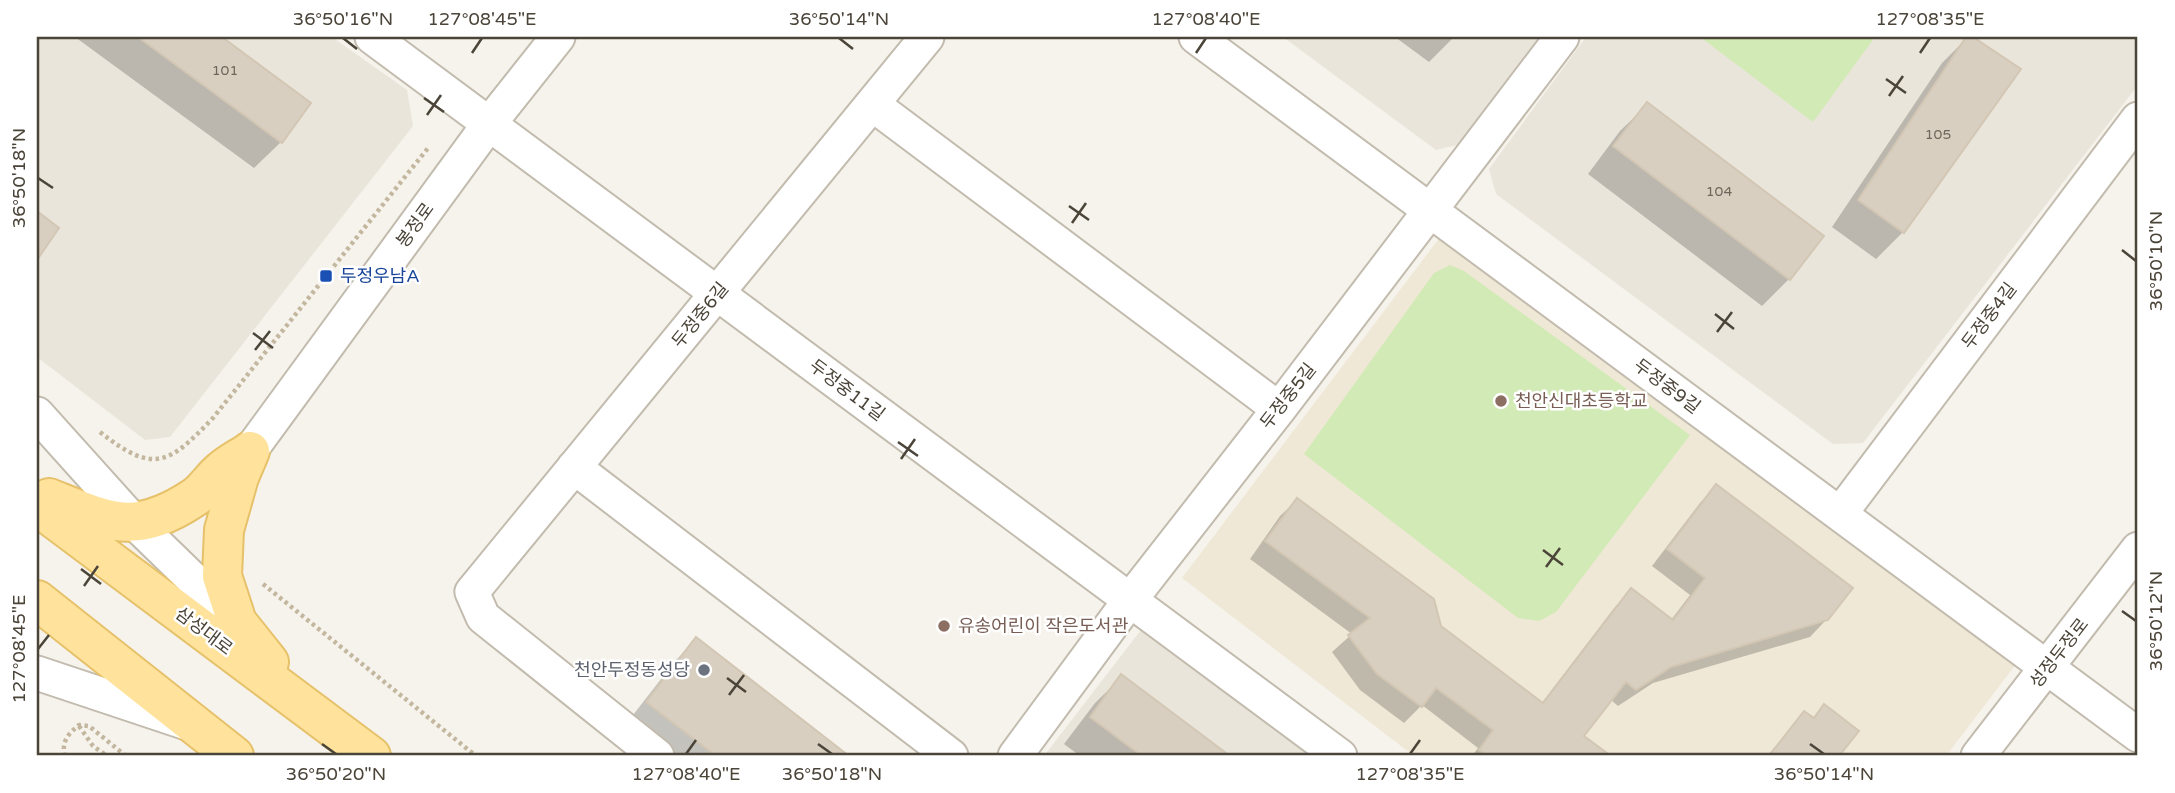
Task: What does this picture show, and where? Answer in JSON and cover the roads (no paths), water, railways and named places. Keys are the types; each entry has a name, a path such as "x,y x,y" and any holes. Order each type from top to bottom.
{"main road":[{"path":"37,493 104,520 135,523 164,514 197,496 223,469 250,451"},
{"path":"250,451 239,477 224,530 222,576 237,622 301,703"},
{"name":"삼성대로","path":"37,506 370,756"},
{"path":"37,600 234,756"}],"street":[{"name":"두정중11길","path":"372,37 1340,756"},
{"name":"봉정로","path":"250,451 489,124 558,37"},
{"name":"두정중6길","path":"657,756 483,617 472,592 927,37"},
{"name":"두정중9길","path":"1196,37 2138,735"},
{"name":"두정중5길","path":"1015,756 1130,600 1563,37"},
{"path":"872,104 1279,409"},
{"name":"두정중4길","path":"1840,514 2138,118"},
{"path":"37,414 135,523 237,622"},
{"path":"574,467 951,756"},
{"name":"성정두정로","path":"1978,756 2138,549"},
{"path":"37,673 194,725"}],"place":[{"name":"두정우남A","path":"326,276"},
{"name":"천안신대초등학교","path":"1501,401"},
{"name":"유송어린이 작은도서관","path":"944,626"},
{"name":"천안두정동성당","path":"704,670"}]}
